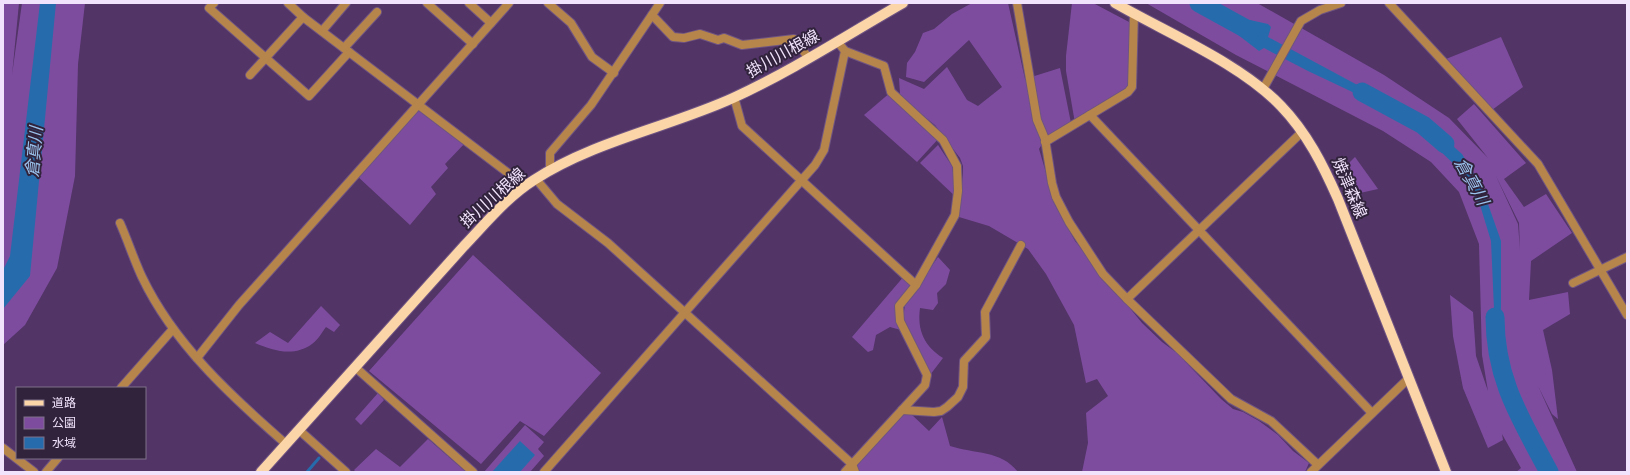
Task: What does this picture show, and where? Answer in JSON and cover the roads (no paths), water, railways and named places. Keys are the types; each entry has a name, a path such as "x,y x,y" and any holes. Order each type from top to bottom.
{"main road":[{"name":"掛川川根線","path":"261,472 464,246 498,210 525,186 572,158 699,112 734,97 838,41 903,3"},
{"name":"焼津森線","path":"1115,3 1228,65 1263,89 1281,106 1302,132 1321,159 1335,192 1446,472"}],"street":[{"path":"214,3 209,8 308,96 377,12"},
{"path":"288,3 303,17 525,186"},
{"path":"322,31 346,3"},
{"path":"427,3 473,44"},
{"path":"470,3 491,24"},
{"path":"197,358 239,305 509,3"},
{"path":"548,3 570,23 592,57 614,73"},
{"path":"550,171 550,153 591,105 660,3"},
{"path":"1017,3 1037,120 1045,142 1056,197 1069,222 1103,274 1127,299 1231,399 1272,421 1317,464"},
{"path":"1263,89 1301,21 1320,10 1341,3"},
{"path":"1389,3 1538,164 1627,315"},
{"path":"1045,142 1128,92 1132,87 1134,14"},
{"path":"652,15 673,37 684,38 700,34 718,40 724,38 742,45 794,39 808,57"},
{"path":"250,75 267,59 303,17"},
{"path":"838,41 845,51 884,66 891,92 943,140 957,166 958,191 955,215 916,285 899,306 900,321 927,375 925,385 845,472"},
{"path":"544,472 815,165 824,150 845,51"},
{"path":"734,97 742,126 800,181 916,285"},
{"path":"1090,115 1372,413"},
{"path":"1127,299 1302,132"},
{"path":"536,179 557,204 608,243 686,312 852,464 855,472"},
{"path":"120,223 142,277 173,329 225,389 286,444"},
{"path":"902,410 941,411 958,396 963,387 964,361 986,337 985,312 1021,245"},
{"path":"1574,283 1602,271 1627,257"},
{"path":"122,387 173,329"},
{"path":"356,367 473,472"},
{"path":"1311,472 1317,464 1409,378"},
{"path":"299,430 346,472"},
{"path":"3,448 16,458"},
{"path":"17,459 34,472"},
{"path":"46,472 57,459"}],"water":[{"path":"40,3 56,3 30,276 3,309 3,270 10,256"},
{"path":"1216,18 1250,20 1268,24 1271,27 1268,37 1389,102 1382,106 1308,71 1264,48 1259,51"},
{"path":"1429,125 1462,154 1482,187 1501,241 1501,307 1496,354 1491,241 1480,205 1458,168 1419,131 1425,131"},
{"path":"520,441 535,455 520,472 492,472"}],"waterway":[{"name":"倉真川","path":"1199,3 1250,31"},
{"name":"倉真川","path":"1362,92 1423,125 1445,144"},
{"name":"倉真川","path":"1495,317 1496,340 1505,380 1520,416 1549,472"},
{"path":"307,472 319,458"}]}
